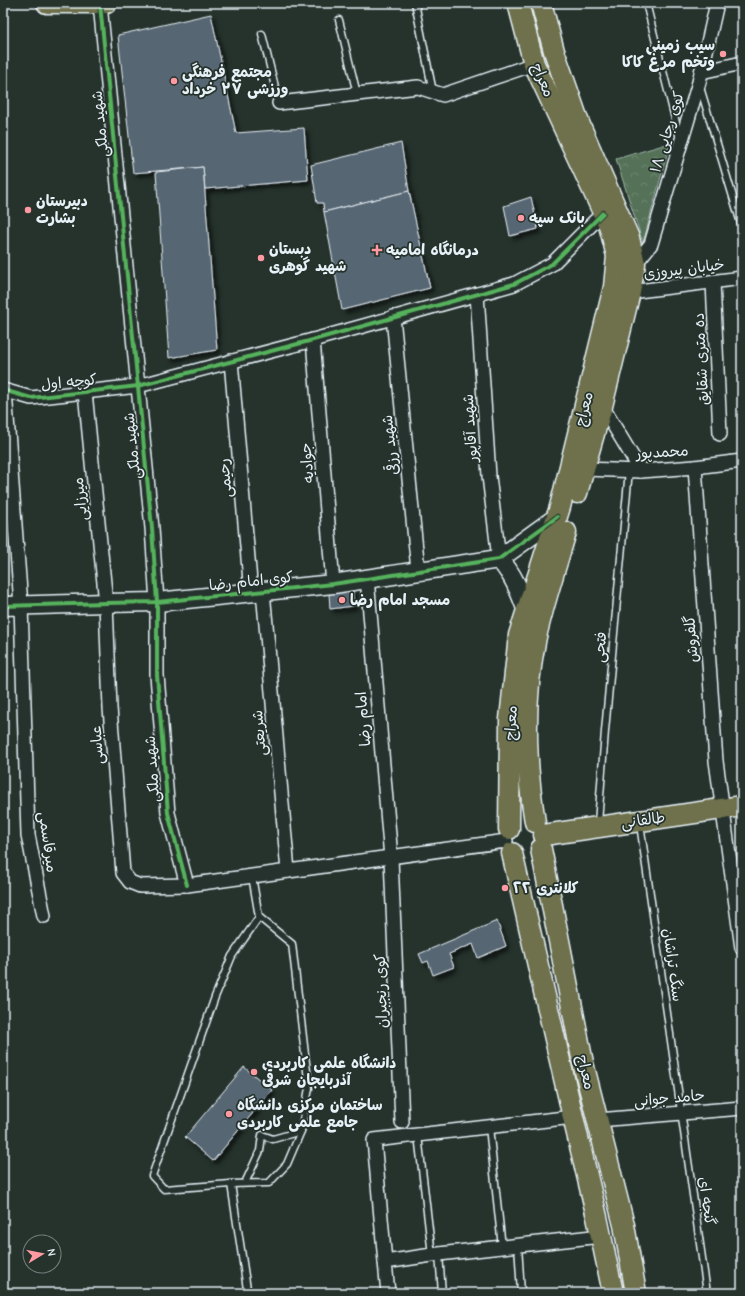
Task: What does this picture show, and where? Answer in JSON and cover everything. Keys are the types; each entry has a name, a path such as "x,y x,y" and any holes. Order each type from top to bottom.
{"main road":[{"path":"47,3 103,3"},
{"name":"معراج","path":"518,3 534,64 608,225 617,256 614,287 557,517 519,635 510,719 509,841 613,1293"},
{"name":"معراج","path":"541,3 554,51 579,123 630,238 635,264 630,292 602,406 536,637 528,690 526,744 530,791 540,836 583,1063 624,1225 636,1293"},
{"name":"طالقانی","path":"540,836 742,806"},
{"path":"529,820 540,836 537,854 531,857 518,857 509,841 513,824 518,821 529,820"}],"street":[{"name":"شهید ملکی","path":"103,3 151,520 157,602 157,674 168,814 187,885"},
{"name":"کوی رجایی ۱۸","path":"635,264 651,244 700,77 717,3"},
{"path":"700,77 742,63"},
{"path":"279,103 418,87 443,95 534,64"},
{"name":"کوچه اول","path":"4,391 31,398 138,386 313,340 514,284 552,264 603,214"},
{"name":"خیابان پیروزی","path":"630,292 742,278"},
{"name":"ده متری شقایق","path":"713,282 720,434"},
{"name":"شهید آقاپور","path":"477,294 489,476 499,559"},
{"name":"شهید رزقی","path":"393,317 418,570"},
{"name":"جوادیه","path":"313,340 333,584"},
{"name":"رحیمی","path":"231,361 257,592"},
{"path":"4,391 21,605"},
{"name":"میرزایی","path":"85,392 106,603"},
{"path":"602,406 635,470"},
{"name":"محمدپور","path":"584,469 635,470 695,467 742,461"},
{"name":"گلفروش","path":"695,467 716,761 742,948"},
{"path":"527,611 518,587 508,568 499,559 557,517"},
{"name":"کوی امام رضا","path":"3,606 157,602 333,584 499,559"},
{"name":"امام رضا","path":"367,578 391,858"},
{"name":"شریعتی","path":"257,592 288,871"},
{"name":"عباسی","path":"106,603 110,708 123,873 130,882 140,886 187,885"},
{"name":"میرقاسمی","path":"21,605 28,835 44,916"},
{"path":"187,885 509,841"},
{"name":"کوی رنجبران","path":"391,858 402,1122"},
{"name":"حامد جوانی","path":"598,1120 742,1108"},
{"path":"388,1293 374,1140 573,1117"},
{"path":"385,1262 435,1254 601,1236"}],"lane":[{"path":"415,3 433,92"},
{"path":"646,3 680,143"},
{"path":"339,20 357,94"},
{"path":"262,34 279,103"},
{"path":"700,77 742,227"},
{"name":"فتحی","path":"598,827 605,731 635,470"},
{"name":"سنگ تراشان","path":"639,821 682,1113"},
{"path":"252,876 259,917 292,944 308,1088 301,1132 287,1164 269,1183 245,1183 164,1189 152,1176 214,997 232,956 259,917"},
{"name":"گنجه ای","path":"682,1113 707,1293"},
{"path":"489,1127 502,1247"},
{"path":"245,1183 260,1151 262,1135 273,1139 301,1132"},
{"path":"418,1135 442,1293"},
{"path":"231,1184 247,1288"},
{"path":"518,1245 521,1293"}],"green space":[{"path":"670,143 643,243 616,159"}],"building":[{"name":"مجتمع فرهنگی ورزشی ۲۷ خرداد","path":"211,14 236,133 304,128 308,180 205,189 203,167 133,173 118,35"},
{"path":"401,143 409,191 324,212 323,203 317,203 311,165"},
{"path":"203,167 217,350 169,358 156,172"},
{"name":"درمانگاه امامیه","path":"409,191 430,288 342,310 324,212"},
{"name":"بانک سپه","path":"531,197 538,229 510,236 504,206"},
{"name":"مسجد امام رضا","path":"353,590 354,606 330,609 329,594"},
{"path":"497,921 506,946 478,958 473,944 449,954 454,967 433,975 428,961 423,963 419,954"},
{"name":"ساختمان مرکزی دانشگاه جامع علمی کاربردی","path":"244,1067 272,1090 213,1161 185,1137"}],"cycle path":[{"path":"100,4 152,528 157,602 157,675 168,813 187,885"},
{"path":"3,390 31,398 138,386 313,340 514,284 552,264 603,213"},
{"path":"3,606 157,602 333,584 499,559 557,517"}],"place":[{"name":"سیب زمینی وتخم مرغ کاکا","path":"723,54"},
{"name":"مجتمع فرهنگی ورزشی ۲۷ خرداد","path":"174,81"},
{"name":"دبیرستان بشارت","path":"28,210"},
{"name":"بانک سپه","path":"521,218"},
{"name":"درمانگاه امامیه","path":"377,250"},
{"name":"دبستان شهید گوهری","path":"261,258"},
{"name":"مسجد امام رضا","path":"342,600"},
{"name":"کلانتری ٢٢","path":"505,888"},
{"name":"دانشگاه علمی کاربردی آذربایجان شرقی","path":"254,1072"},
{"name":"ساختمان مرکزی دانشگاه جامع علمی کاربردی","path":"229,1114"}]}
